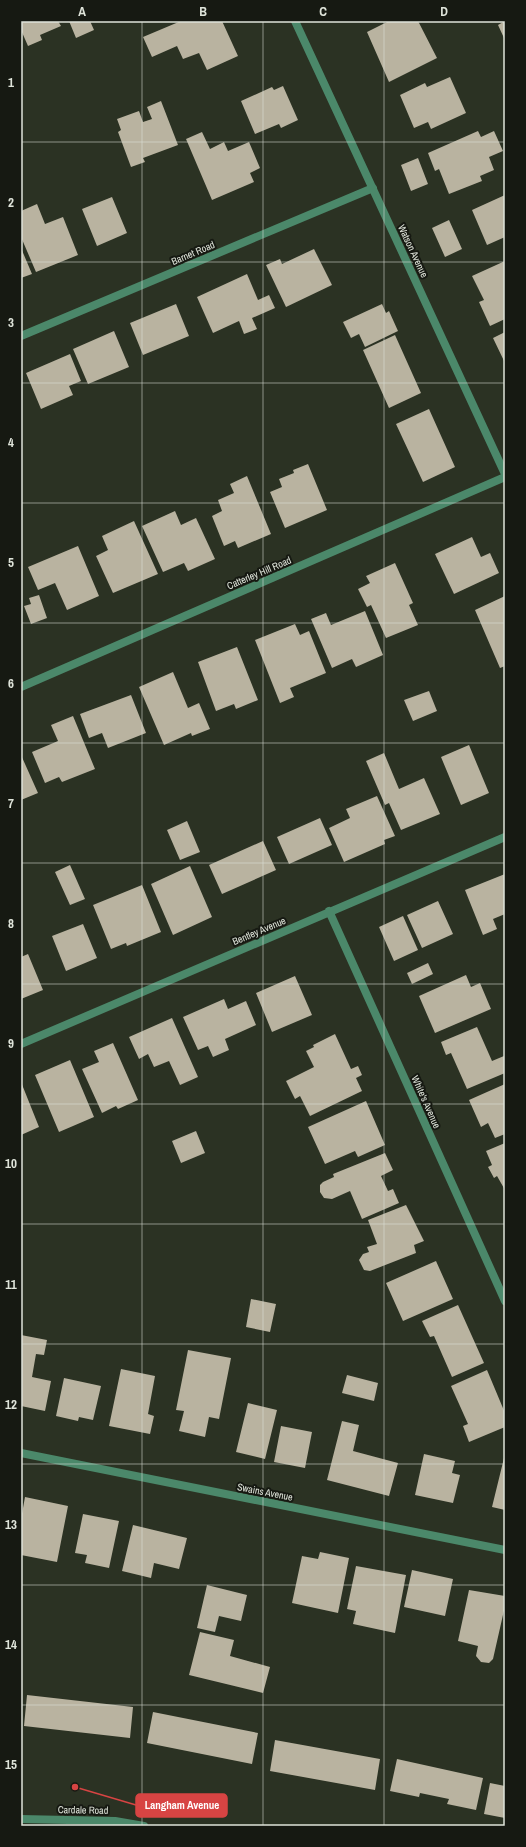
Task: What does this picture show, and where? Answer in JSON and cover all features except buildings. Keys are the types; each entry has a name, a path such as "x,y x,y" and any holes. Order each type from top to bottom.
{"street":[{"name":"Watson Avenue","path":"295,21 505,474"},
{"name":"Barnet Road","path":"21,336 373,188"},
{"name":"Catterley Hill Road","path":"21,687 505,477"},
{"name":"Bentley Avenue","path":"21,1044 505,837"},
{"name":"White's Avenue","path":"329,911 505,1301"},
{"name":"Swains Avenue","path":"21,1453 505,1550"},
{"name":"Cardale Road","path":"21,1819 115,1821 144,1826"}],"place":[{"name":"Langham Avenue","path":"75,1787"}]}
